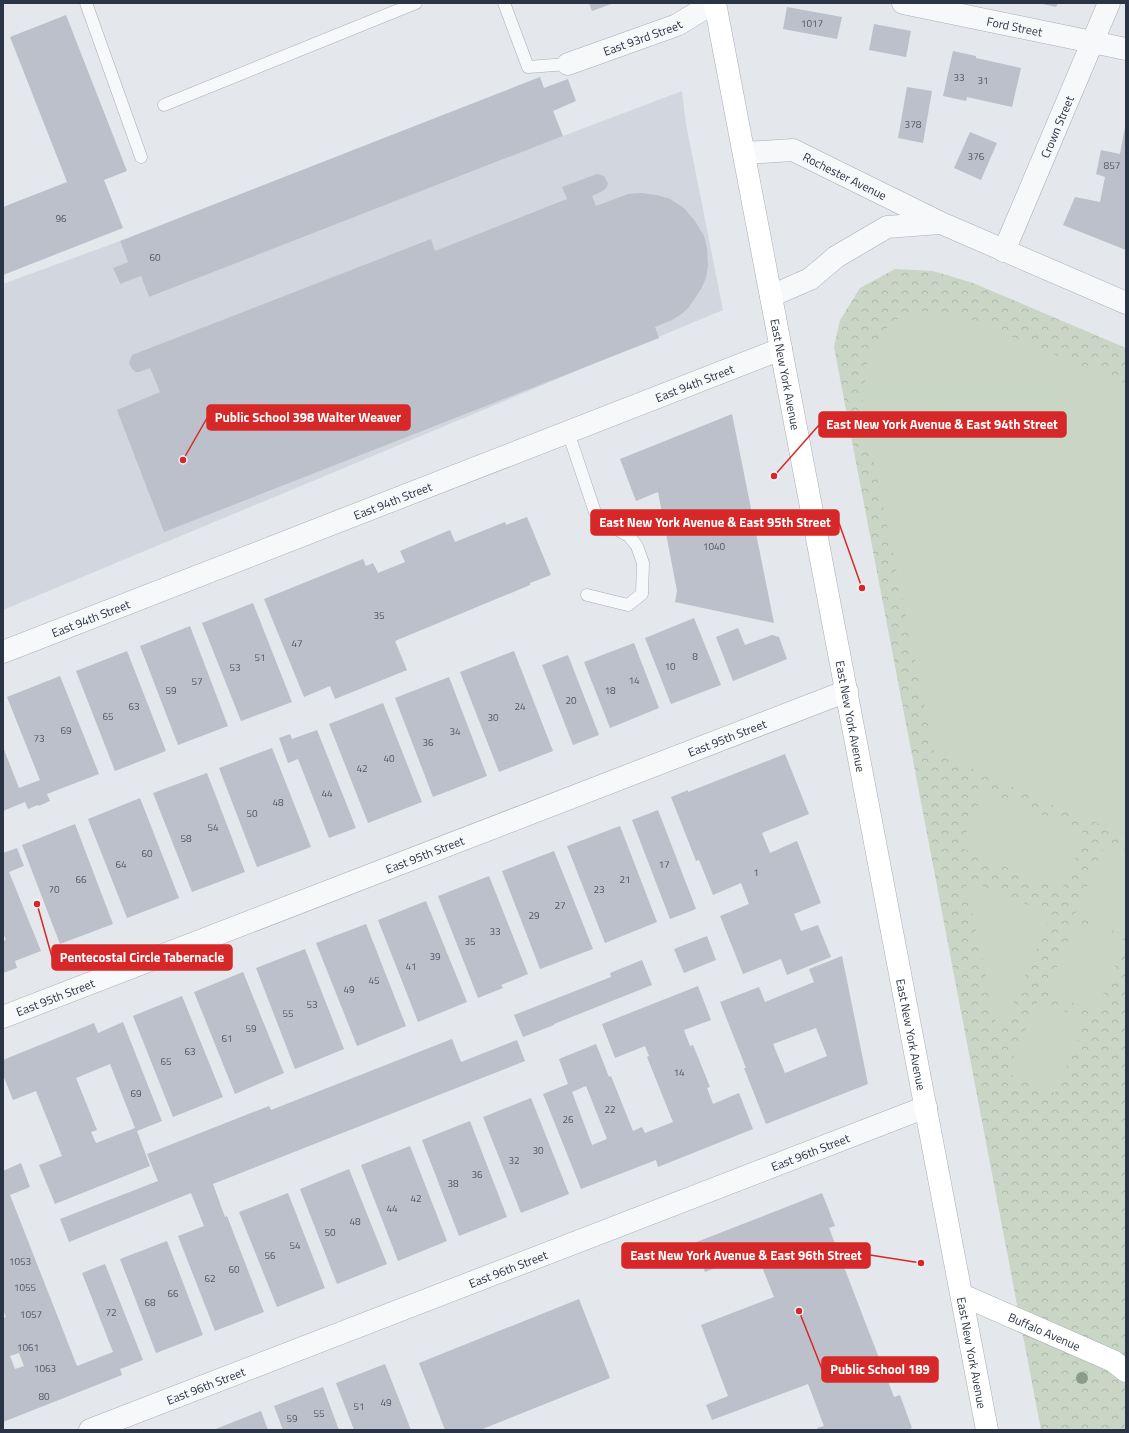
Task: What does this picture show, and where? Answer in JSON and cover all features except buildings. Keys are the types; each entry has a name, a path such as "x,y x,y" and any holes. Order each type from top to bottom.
{"main road":[{"name":"East New York Avenue","path":"714,3 988,1430"},
{"name":"Buffalo Avenue","path":"962,1295 1113,1361 1126,1371"}],"street":[{"name":"East 93rd Street","path":"568,64 677,25 714,3"},
{"name":"Ford Street","path":"903,3 1126,49"},
{"name":"Crown Street","path":"1004,251 1108,3"},
{"name":"Rochester Avenue","path":"744,153 793,150 941,223 1126,303"},
{"name":"Rochester Avenue","path":"771,296 810,279 836,258 887,227 941,223"},
{"name":"East 94th Street","path":"3,652 781,349"},
{"name":"East 95th Street","path":"3,1017 847,691"},
{"name":"East 96th Street","path":"90,1430 926,1107"}],"lane":[{"path":"86,3 141,157"},
{"path":"164,105 416,3"},
{"path":"504,3 528,67 568,64"},
{"path":"568,432 595,512 600,520 629,536 637,546 643,563 642,594 628,605 587,595"}],"shaded area":[{"path":"682,91 686,124 723,310 3,610 3,284 120,241 128,262 114,268 119,284 141,276 149,297"}],"green space":[{"path":"895,269 933,271 973,283 1126,348 1126,1430 1041,1430 834,347 840,320 860,288"},
{"path":"913,311 952,312 1126,384 1126,835 1058,807 934,751 862,405 868,358 890,323"},
{"path":"984,790 1086,834 1061,891 960,847"},
{"path":"1106,842 1126,850 1126,930 1124,935 1075,915"},
{"path":"965,878 1051,915 999,1038"},
{"path":"1076,921 1125,941 1096,1012 1047,992"},
{"path":"1038,1000 1086,1020 1055,1093 1007,1073"}],"place":[{"name":"Public School 398 Walter Weaver","path":"183,460"},
{"name":"East New York Avenue & East 94th Street","path":"774,476"},
{"name":"East New York Avenue & East 95th Street","path":"862,588"},
{"name":"Pentecostal Circle Tabernacle","path":"37,904"},
{"name":"East New York Avenue & East 96th Street","path":"921,1263"},
{"name":"Public School 189","path":"799,1311"}]}
